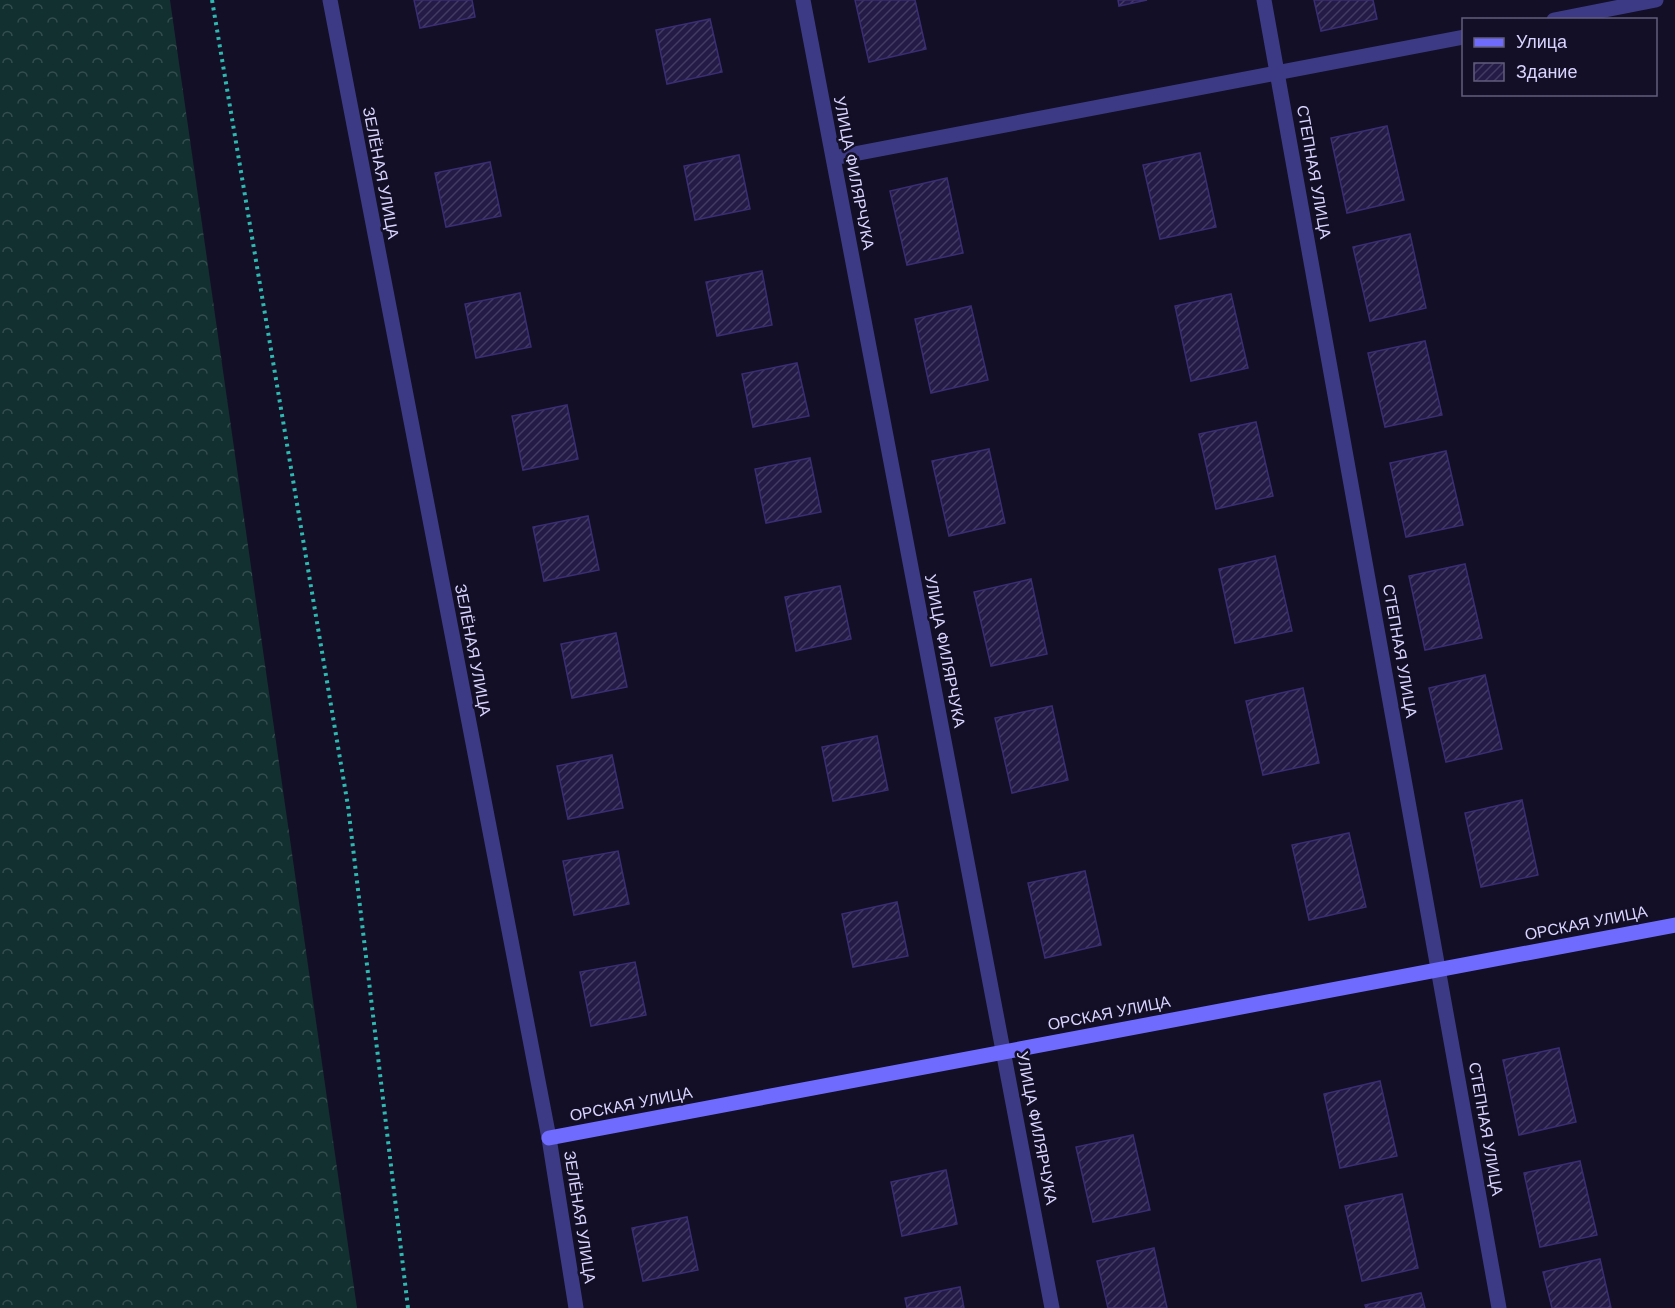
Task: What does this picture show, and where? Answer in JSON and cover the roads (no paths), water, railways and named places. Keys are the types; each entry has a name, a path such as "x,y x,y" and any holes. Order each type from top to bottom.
{"street":[{"name":"ЗЕЛЁНАЯ УЛИЦА","path":"330,0 549,1138 576,1308"},
{"name":"УЛИЦА ФИЛЯРЧУКА","path":"803,0 1052,1308"},
{"name":"СТЕПНАЯ УЛИЦА","path":"1264,0 1499,1308"},
{"path":"1564,18 1656,0"},
{"path":"833,158 1462,37"},
{"name":"ОРСКАЯ УЛИЦА","path":"549,1138 1675,925"}]}
